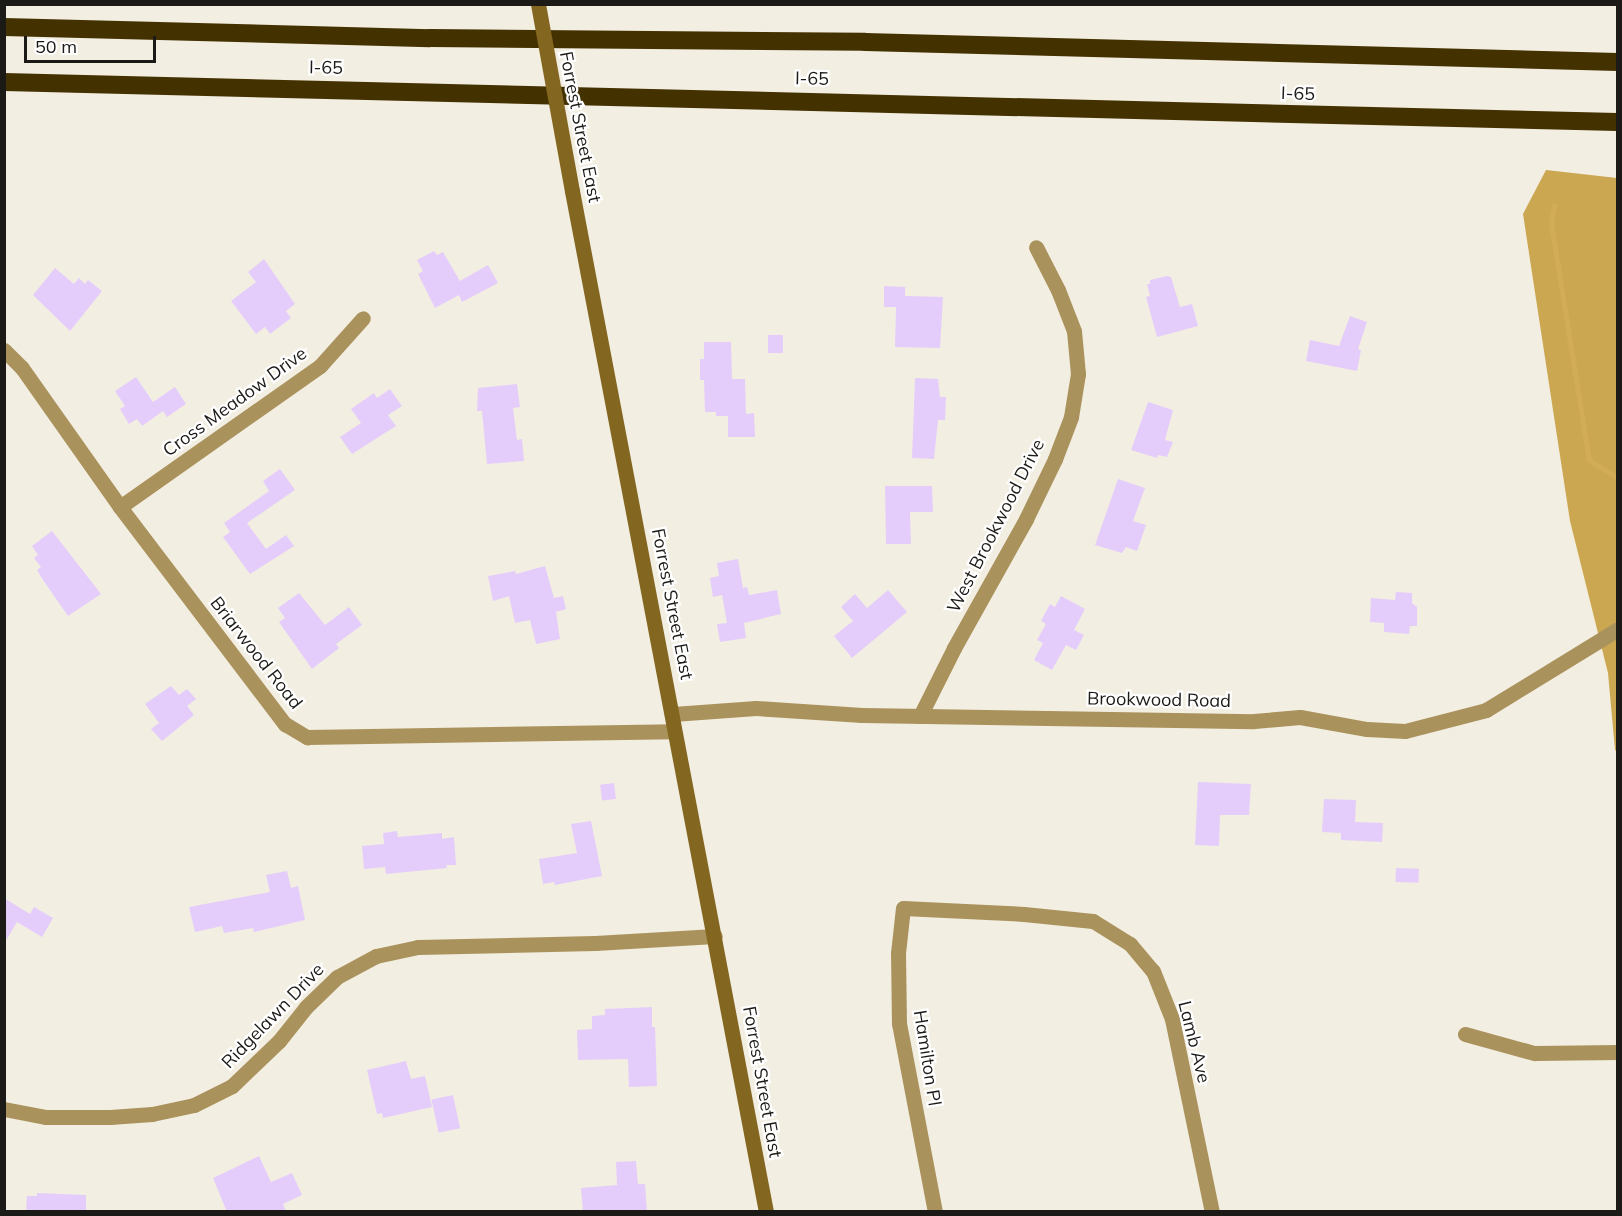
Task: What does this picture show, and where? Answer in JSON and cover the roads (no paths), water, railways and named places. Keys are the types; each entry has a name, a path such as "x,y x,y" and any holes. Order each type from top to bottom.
{"highway":[{"path":"4,27 430,38 865,42 1617,62"},
{"name":"I-65","path":"4,82 1617,122"}],"street":[{"name":"Forrest Street East","path":"538,4 766,1212"},
{"name":"West Brookwood Drive","path":"920,716 954,648 1026,519 1055,459 1071,417 1078,374 1074,331 1058,290 1036,247"},
{"name":"Cross Meadow Drive","path":"120,507 320,366 363,318"},
{"name":"Briarwood Road","path":"4,350 22,368 120,507 285,724 307,737 674,731"},
{"name":"Brookwood Road","path":"673,714 756,708 920,716 1254,721 1300,717 1367,729 1406,731 1486,710 1617,629"},
{"name":"Hamilton Pl","path":"903,908 898,952 898,1024 935,1212"},
{"name":"Lamb Ave","path":"903,908 1024,914 1093,921 1130,944 1153,971 1172,1019 1212,1212"},
{"name":"Ridgelawn Drive","path":"4,1109 46,1117 110,1117 152,1114 194,1105 232,1086 279,1041 306,1007 337,977 376,956 418,947 595,943 715,936"},
{"path":"1465,1034 1534,1053 1617,1052"}],"waterway":[{"path":"1554,206 1551,223 1589,460 1618,478"}]}
